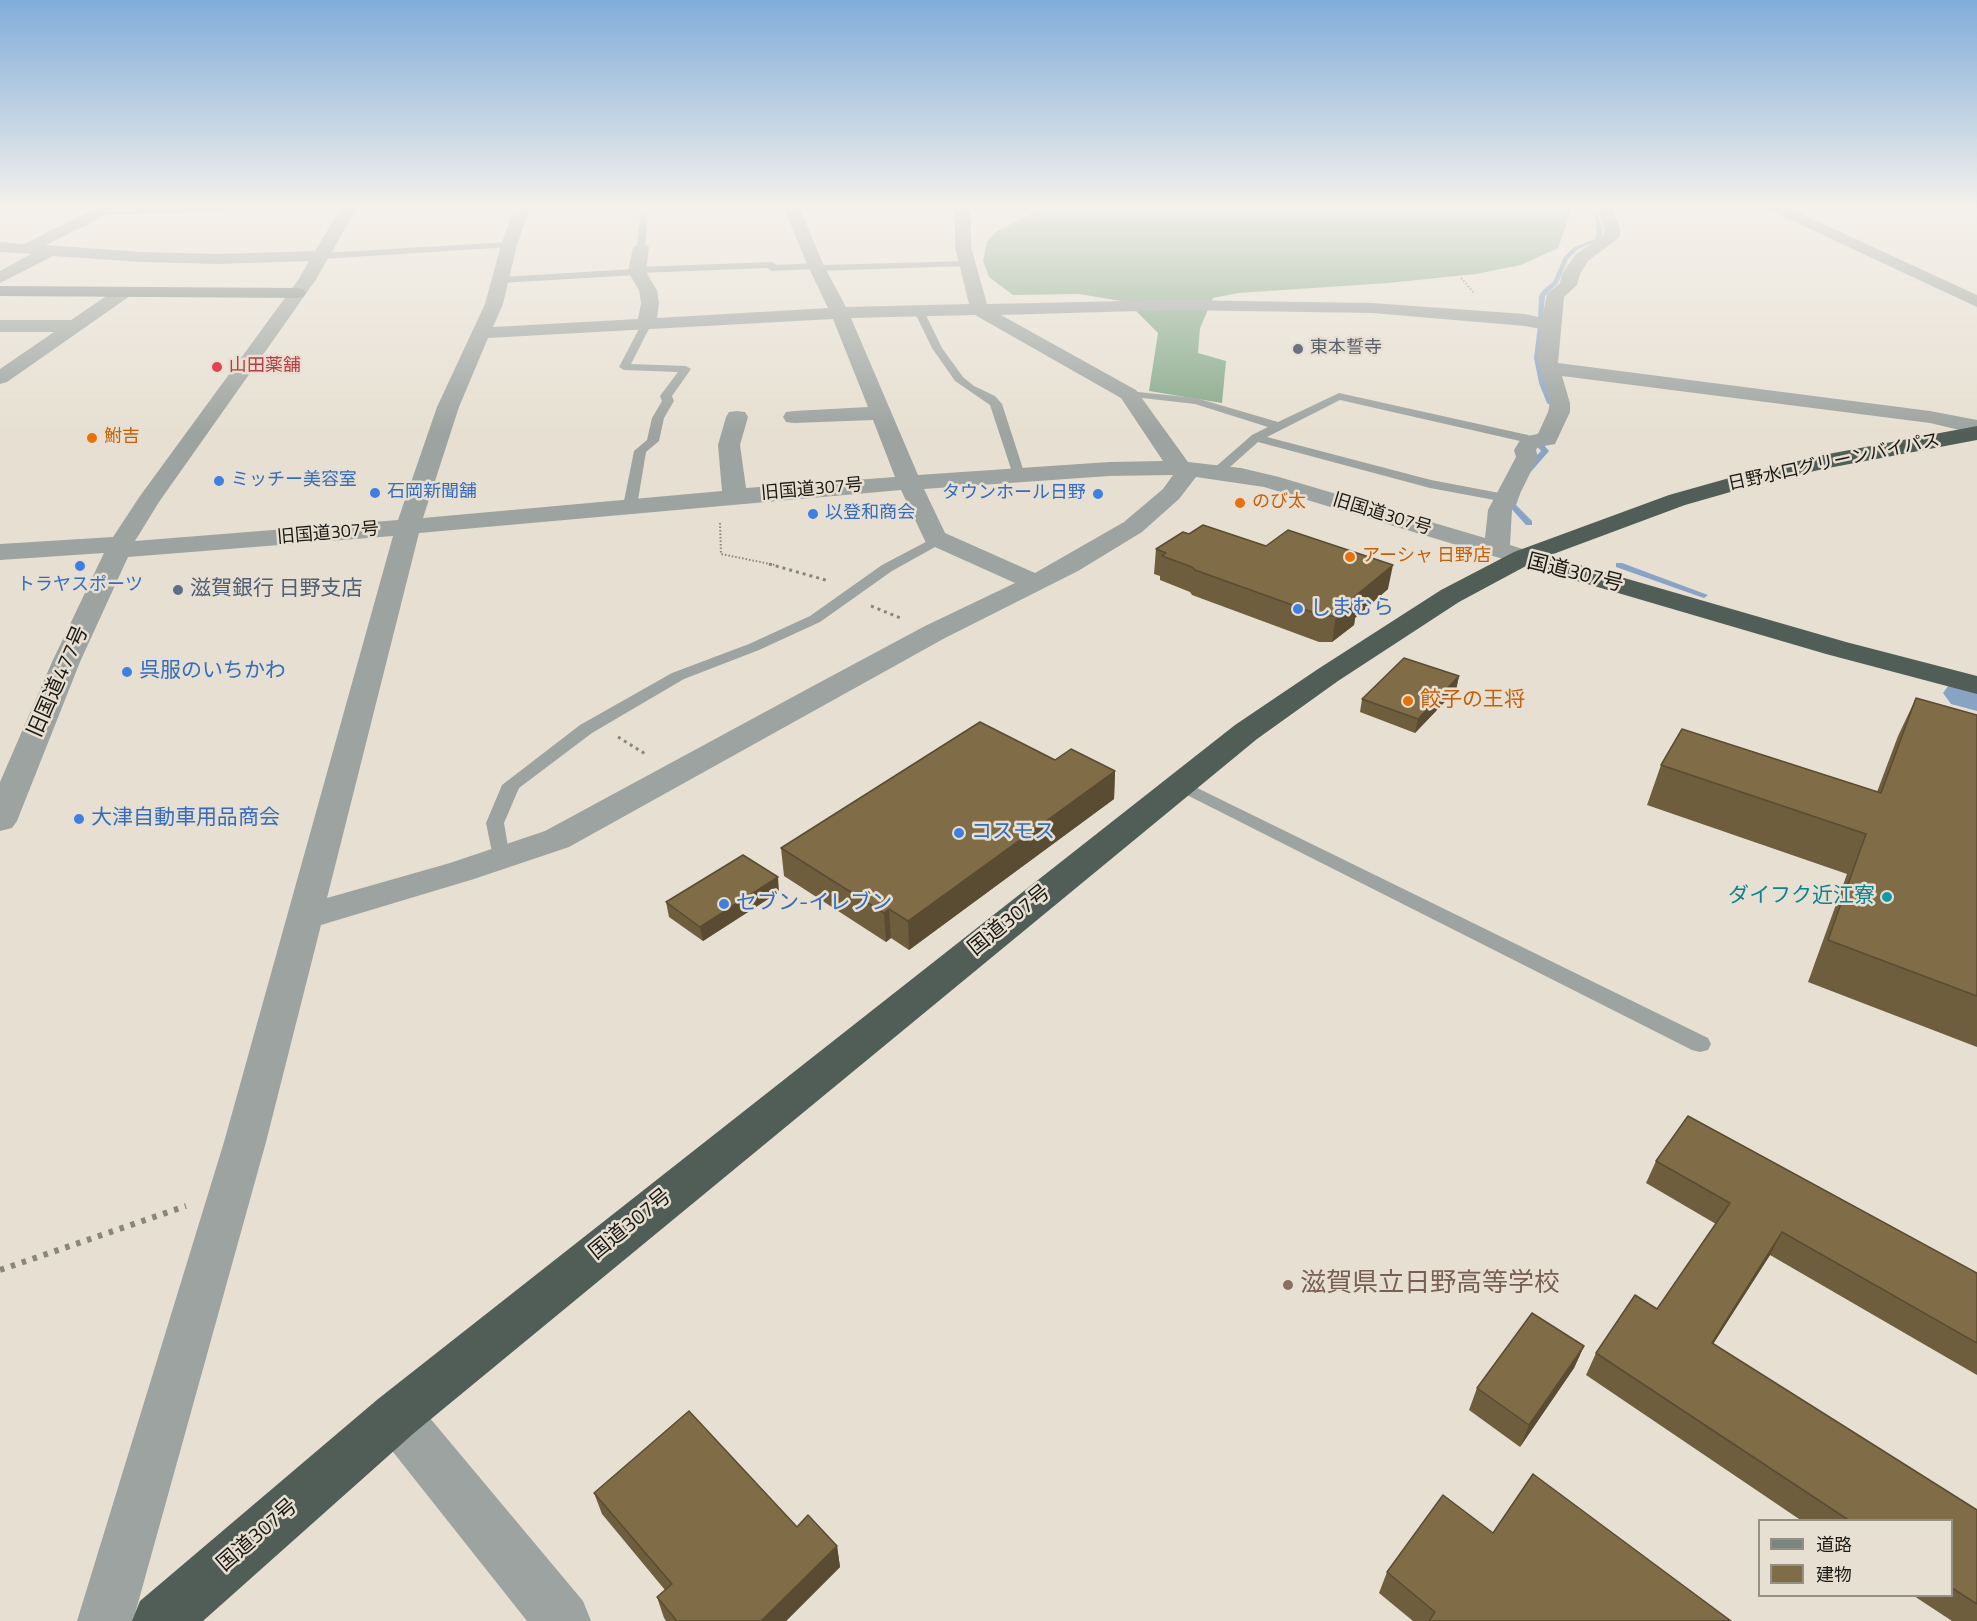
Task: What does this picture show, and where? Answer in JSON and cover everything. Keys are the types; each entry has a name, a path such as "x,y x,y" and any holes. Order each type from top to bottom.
{"highway":[{"name":"日野水口グリーンバイパス","path":"1510,553 1748,480 1824,462 1977,433"},
{"name":"国道307号","path":"160,1621 396,1416 1246,732 1328,675 1450,596 1510,553 1836,648 1977,685"}],"street":[{"path":"120,547 148,501 304,282"},
{"path":"105,1621 231,1190 306,917 408,527 448,407 481,333 500,282"},
{"path":"643,282 648,290 650,303 647,323"},
{"path":"824,282 840,313 909,482 935,538 1035,582"},
{"path":"306,917 557,839 935,632 1068,566 1133,527 1171,494 1185,477 1129,394 979,310 972,282"},
{"path":"1510,553 1500,510 1527,457 1525,450 1536,441 1547,439 1559,412 1560,403 1546,359 1553,301 1556,294 1569,282"},
{"path":"1934,282 1977,302"},
{"path":"0,291 297,293"},
{"path":"0,378 124,292"},
{"path":"481,333 840,313 1185,304 1314,306 1483,316 1549,325"},
{"path":"0,326 74,326"},
{"path":"1549,368 1930,417 1977,427"},
{"path":"794,417 881,413"},
{"path":"727,497 729,445 737,417"},
{"name":"旧国道307号","path":"0,552 120,547 408,527 909,482 1121,468 1181,468 1271,482 1510,553"},
{"name":"旧国道477号","path":"0,821 66,662 120,547"},
{"path":"396,1416 563,1621"}],"lane":[{"path":"919,311 937,348 959,379 970,388 991,398 996,404 1019,475"},
{"path":"630,506 636,461 640,451 653,441 658,418 668,401 666,396 687,369 624,367 647,323"},
{"path":"1129,394 1196,401 1278,426"},
{"path":"1217,472 1256,438 1339,396 1536,441"},
{"path":"1256,438 1430,484 1505,498"},
{"path":"501,858 495,823 511,785 586,729 678,676 754,647 815,619 887,568 939,539"},
{"path":"1181,785 1700,1044"}],"path":[{"path":"727,497 721,554 764,562 853,594 935,632"},
{"path":"586,729 597,729 617,737 677,773"},
{"path":"0,1270 231,1190"}],"green space":[{"path":"995,282 1401,282 1238,293 1213,298 1200,328 1198,353 1226,361 1222,403 1149,391 1158,333 1127,302 1079,294 1013,295"}],"building":[{"path":"1203,525 1266,546 1288,530 1393,565 1354,597 1358,600 1336,616 1323,616 1195,570 1162,556 1166,553 1156,549 1183,532 1189,534"},
{"name":"餃子の王将","path":"1404,658 1459,676 1418,719 1362,699"},
{"path":"1916,698 1977,715 1977,996 1828,940 1866,834 1661,765 1682,729 1881,793"},
{"name":"コスモス","path":"980,722 1055,760 1071,749 1115,771 908,921 889,909 884,913 781,848"},
{"path":"743,855 778,877 700,927 666,902"},
{"path":"1688,1116 1977,1273 1977,1343 1782,1232 1712,1343 1977,1510 1977,1604 1953,1589 1953,1519 1847,1519 1596,1353 1635,1295 1657,1309 1730,1203 1656,1161"},
{"path":"1532,1313 1584,1346 1529,1425 1477,1388"},
{"path":"689,1411 797,1527 808,1515 837,1546 761,1621 677,1621 657,1597 672,1584 594,1493"},
{"path":"1533,1474 1731,1621 1429,1621 1435,1612 1387,1572 1443,1495 1493,1533"}],"waterway":[{"path":"1540,318 1542,296 1556,282"},
{"path":"1541,325 1537,358 1542,383 1550,403"},
{"path":"1526,472 1545,451 1540,445 1540,434"},
{"path":"1516,494 1512,505 1529,523"},
{"path":"1619,565 1704,595"},
{"path":"1970,693 1977,695"}],"place":[{"name":"東本誓寺","path":"1298,349"},
{"name":"山田薬舗","path":"217,367"},
{"name":"鮒吉","path":"92,438"},
{"name":"ミッチー美容室","path":"219,481"},
{"name":"石岡新聞舗","path":"375,493"},
{"name":"タウンホール日野","path":"1098,494"},
{"name":"のび太","path":"1240,503"},
{"name":"以登和商会","path":"813,514"},
{"name":"アーシャ 日野店","path":"1350,557"},
{"name":"トラヤスポーツ","path":"80,566"},
{"name":"滋賀銀行 日野支店","path":"178,590"},
{"name":"しまむら","path":"1298,609"},
{"name":"呉服のいちかわ","path":"127,672"},
{"name":"餃子の王将","path":"1408,701"},
{"name":"大津自動車用品商会","path":"79,819"},
{"name":"コスモス","path":"959,833"},
{"name":"ダイフク近江寮","path":"1887,897"},
{"name":"セブン-イレブン","path":"724,904"},
{"name":"滋賀県立日野高等学校","path":"1288,1285"}]}
